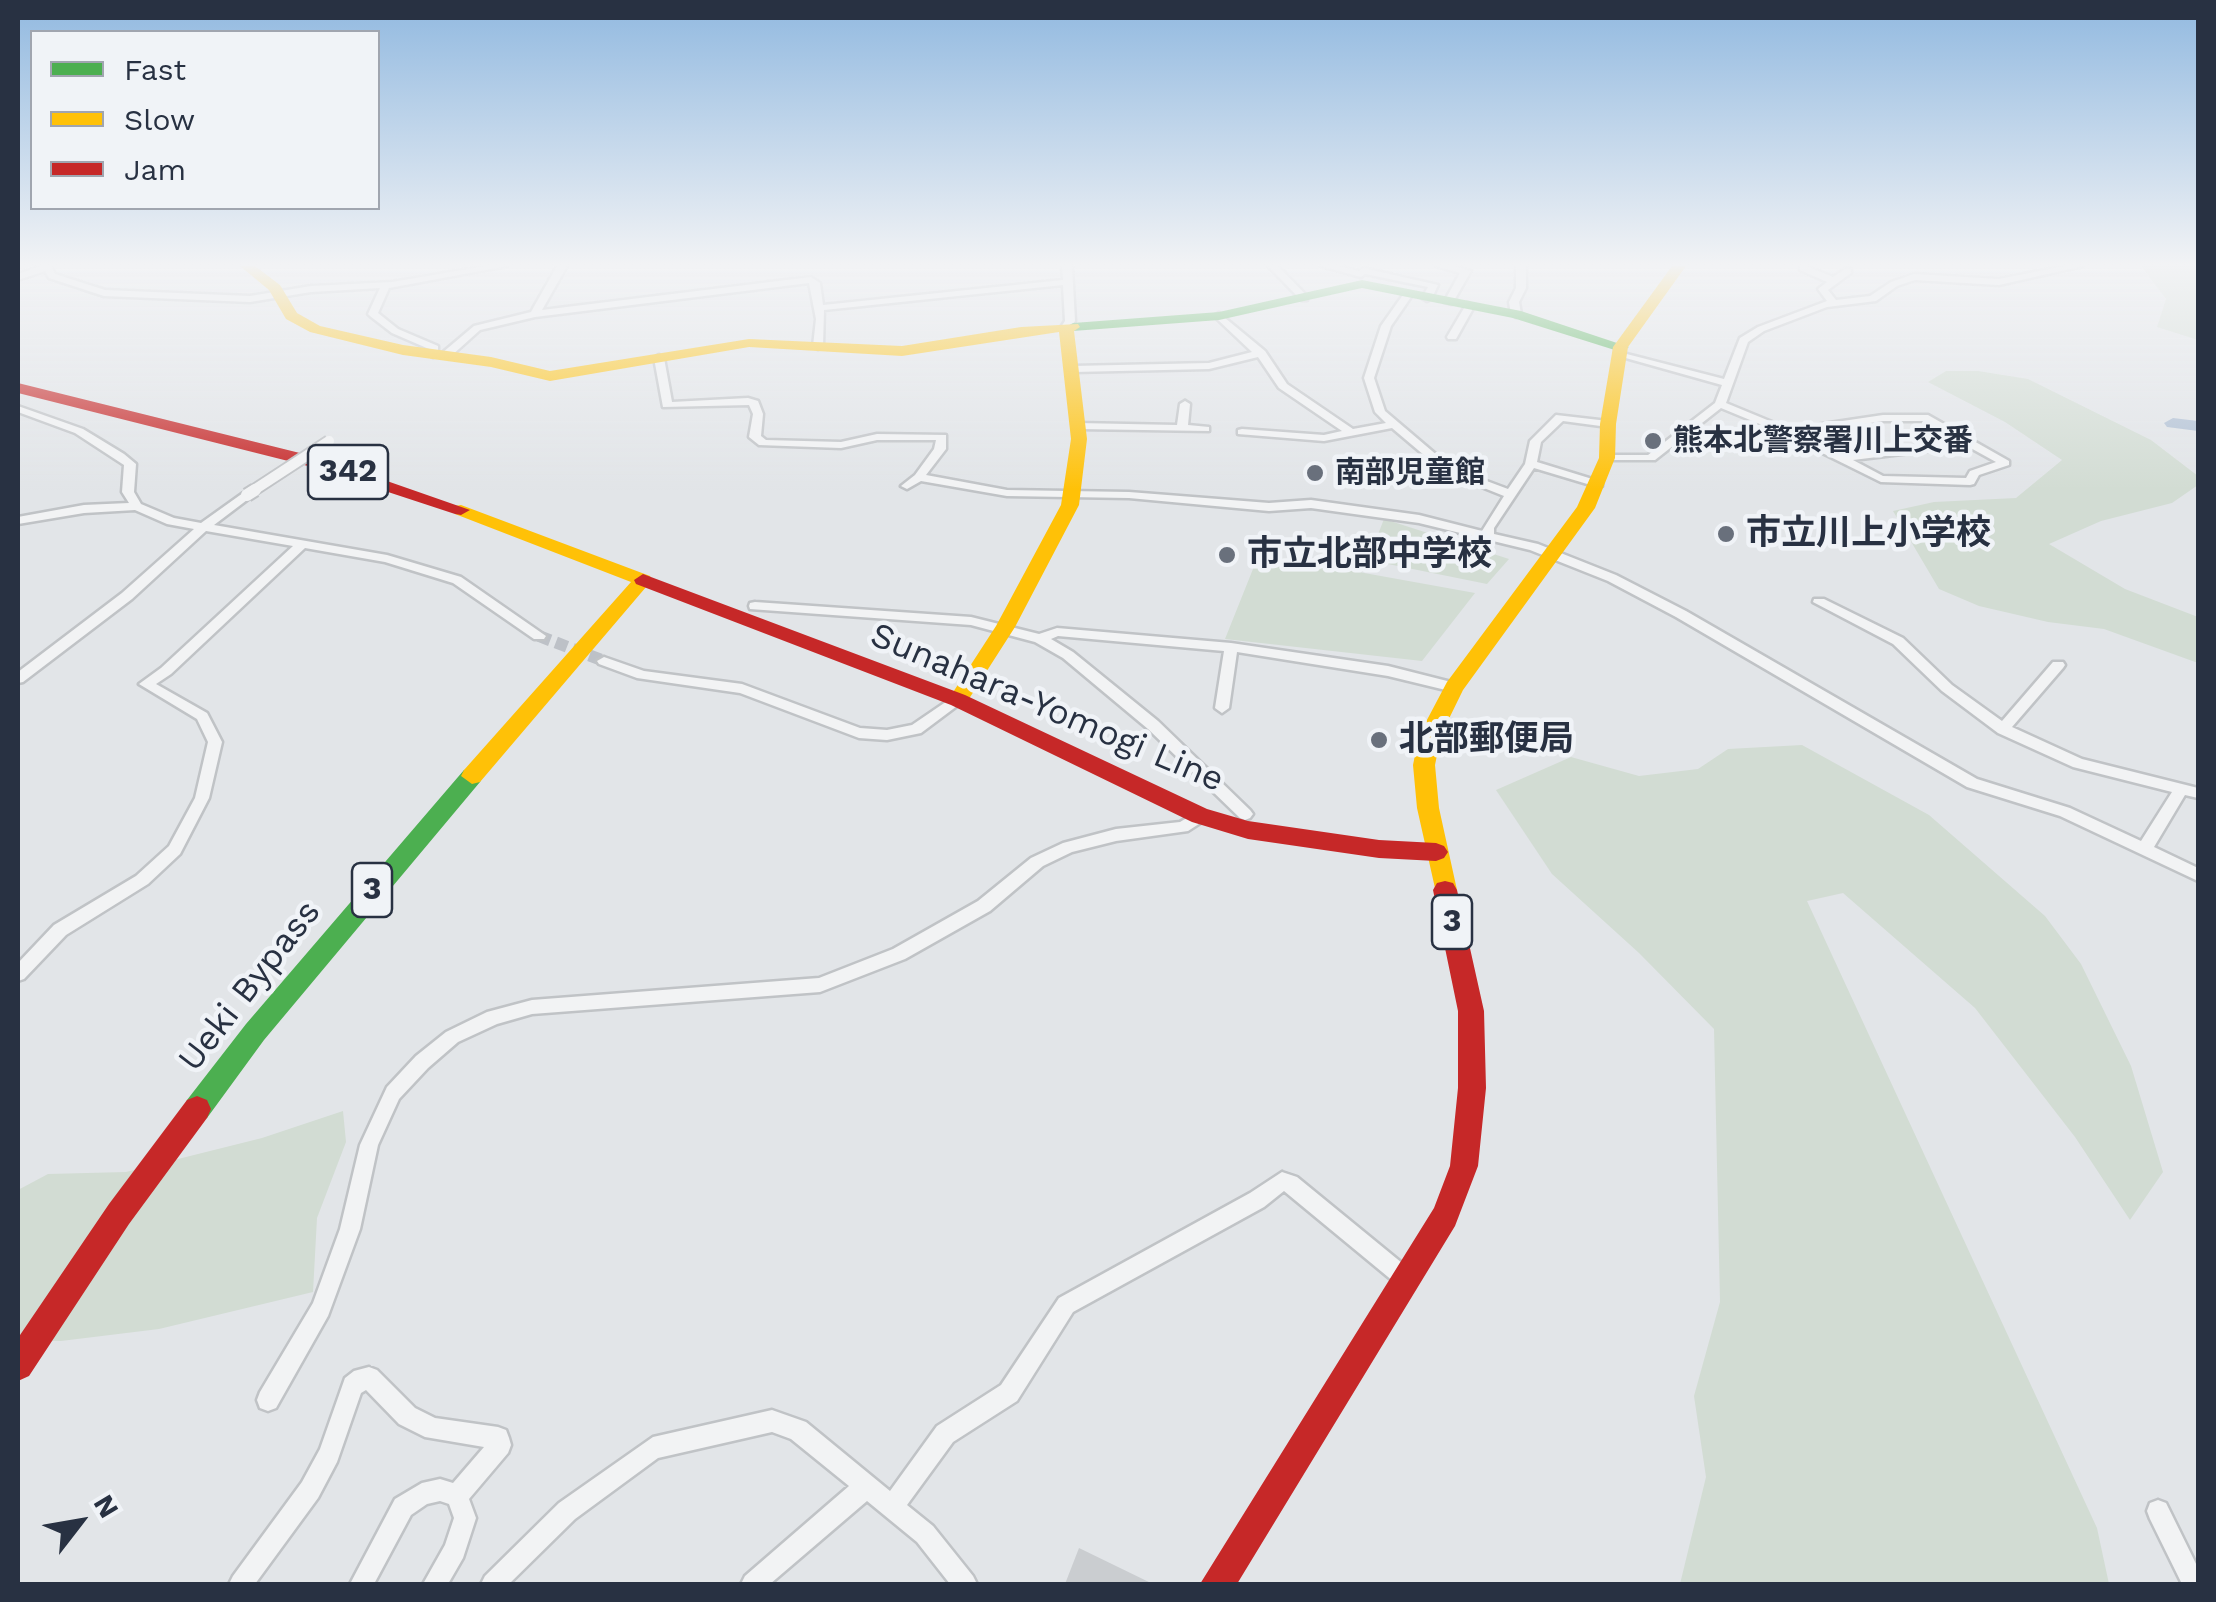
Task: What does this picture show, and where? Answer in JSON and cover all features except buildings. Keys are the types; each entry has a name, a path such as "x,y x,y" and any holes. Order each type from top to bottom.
{"main road":[{"path":"368,341 550,376 749,343 902,351 972,341"},
{"path":"958,700 1006,628 1074,493 1079,460 1078,426 1068,341"},
{"path":"1593,341 1620,350"},
{"name":"3","path":"1218,1584 1445,1216 1464,1166 1472,1088 1471,1012 1436,852 1424,765 1430,734 1454,687 1586,508 1598,484 1607,458 1608,424 1620,350 1625,341"},
{"name":"342","path":"18,388 382,482 643,580"},
{"name":"Sunahara-Yomogi Line","path":"643,580 958,700 1200,816 1248,830 1379,849 1436,852"},
{"name":"Ueki Bypass","path":"18,1364 119,1214 255,1032 372,889 643,580"}],"street":[{"path":"419,341 439,355 459,341"},
{"path":"818,346 820,341"},
{"path":"1247,341 1261,353 1283,386 1353,434"},
{"path":"1381,341 1369,378 1380,412 1448,470 1510,494"},
{"path":"1607,458 1652,458 1720,404 1744,341"},
{"path":"1620,350 1728,383"},
{"path":"1073,369 1209,366 1261,353"},
{"path":"659,358 667,405 754,403 758,414 754,437 763,443 840,444 877,437 942,437 940,449 907,486"},
{"path":"1182,428 1185,404"},
{"path":"1720,404 1888,480 1970,482 1974,472 2004,463 1922,417 1882,418 1788,432"},
{"path":"18,409 79,431 120,456 130,464 128,492 138,506 171,522 426,568 457,580 539,636"},
{"path":"1488,534 1531,464 1536,441 1560,418 1608,424"},
{"path":"1242,432 1324,438 1392,425"},
{"path":"1078,426 1202,429 1198,449"},
{"path":"18,680 126,596 202,528 329,441"},
{"path":"1844,458 1969,442"},
{"path":"1531,464 1598,484"},
{"path":"919,477 1007,492 1269,507 1311,504 1488,534 1553,554 1612,578 1682,614 1972,783 2065,812 2198,874"},
{"path":"18,521 138,506"},
{"path":"18,961 142,880 175,850 202,798 215,742 202,716 146,684 303,543"},
{"path":"1818,602 1898,641 1946,688 2003,729 2078,764 2190,791 2145,848"},
{"path":"755,606 912,616 1006,628 1040,639 1068,656 1153,725 1244,814"},
{"path":"1040,639 1057,632 1230,647 1388,671 1454,687"},
{"path":"1222,708 1230,647"},
{"path":"604,661 642,674 742,689 859,733 886,735 916,729 958,700"},
{"path":"2003,729 2058,666"},
{"path":"268,1400 321,1309 350,1229 369,1146 393,1094 452,1037 492,1017 532,1008 820,985 900,954 984,906 1037,862 1068,847 1116,835 1183,826 1200,816"},
{"path":"18,974 60,930"},
{"path":"892,1507 945,1434 1010,1393 1066,1305 1257,1200 1282,1181 1290,1183 1406,1279"},
{"path":"240,1584 310,1490 329,1454 354,1386 362,1378 369,1378 408,1416 434,1428 498,1438 500,1445 457,1496"},
{"path":"493,1584 567,1511 653,1448 772,1422 798,1430 925,1534 966,1584"},
{"path":"753,1584 866,1487"},
{"path":"362,1584 403,1507 422,1494 440,1490 457,1496"},
{"path":"435,1584 455,1550 465,1518 457,1496"},
{"path":"2158,1511 2194,1584"}],"shaded area":[{"path":"1946,371 1978,371 2028,379 2151,440 2198,476 2198,485 2172,503 2101,521 2049,544 2125,589 2198,617 2198,663 2104,629 2048,622 1979,606 1939,589 1893,511 1934,502 2016,498 2062,460 2005,422 1928,382"},
{"path":"1384,519 1509,559 1487,584 1368,560"},
{"path":"1259,554 1475,593 1422,661 1225,639"},
{"path":"1802,745 1929,815 2045,916 2081,964 2131,1066 2163,1172 2130,1220 2075,1137 1975,1008 1843,893 1807,901 2097,1528 2109,1584 1680,1584 1706,1477 1694,1396 1720,1302 1714,1029 1639,953 1552,874 1496,790 1571,757 1639,776 1698,769 1728,749"},
{"path":"343,1111 346,1142 317,1218 313,1292 159,1329 61,1341 18,1340 18,1190 48,1174 126,1172 262,1138"}],"waterway":[{"path":"2173,423 2198,426"}],"tunnel":[{"path":"539,636 604,661"}],"traffic: fast":[{"path":"1601,341 1621,347"},
{"path":"197,1109 255,1032 472,776"}],"traffic: slow":[{"path":"364,341 550,376 749,343 902,351 963,341"},
{"path":"958,700 1005,627 1070,505 1079,439 1068,341"},
{"path":"1445,890 1428,808 1424,765 1430,735 1454,687 1586,508 1607,458 1608,424 1621,347 1625,341"},
{"path":"461,510 643,580 472,776"}],"traffic: jam":[{"path":"18,388 318,463 461,510"},
{"path":"643,580 958,700 1200,816 1248,830 1379,849 1436,852"},
{"path":"1217,1584 1445,1216 1464,1166 1472,1088 1471,1011 1445,890"},
{"path":"18,1365 119,1214 197,1109"}],"place":[{"name":"熊本北警察署川上交番","path":"1653,441"},
{"name":"南部児童館","path":"1315,473"},
{"name":"市立川上小学校","path":"1726,534"},
{"name":"市立北部中学校","path":"1227,555"},
{"name":"北部郵便局","path":"1379,740"}]}
